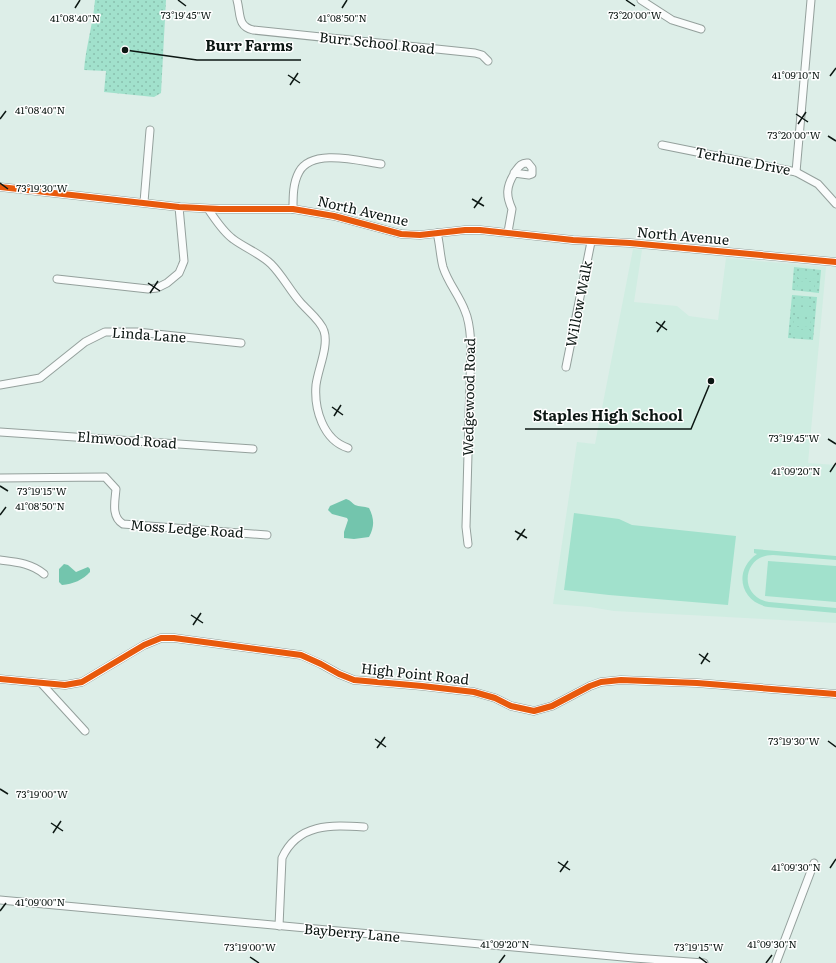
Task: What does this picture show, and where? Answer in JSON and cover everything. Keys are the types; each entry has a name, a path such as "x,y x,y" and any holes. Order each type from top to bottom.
{"street":[{"name":"Burr School Road","path":"237,0 242,24 246,28 253,30 475,53 482,55 488,61"},
{"path":"641,0 672,20 701,29"},
{"path":"796,172 811,0"},
{"path":"144,202 150,130"},
{"name":"Terhune Drive","path":"662,145 796,172 818,184 836,204"},
{"path":"293,209 296,180 300,170 311,161 323,158 381,164"},
{"path":"508,232 512,209 509,205 507,195 514,173"},
{"name":"North Avenue","path":"2,188 144,202 179,207 208,209 293,209 334,216 401,234 420,235 466,230 508,232 591,242 630,243 836,262"},
{"path":"57,279 148,289 157,288 167,283 179,273 184,261 179,207"},
{"path":"208,209 231,238 271,264 323,329 326,340 316,386 316,400 322,424 327,432 336,443 348,448"},
{"name":"Wedgewood Road","path":"437,233 442,266 465,310 470,333 471,345 466,527 468,544"},
{"name":"Willow Walk","path":"566,367 591,242"},
{"name":"Linda Lane","path":"0,385 40,378 85,342 105,332 137,332 242,343"},
{"name":"Elmwood Road","path":"0,432 253,449"},
{"name":"Moss Ledge Road","path":"0,478 105,477 116,489 115,514 117,519 123,524 267,535"},
{"path":"0,560 24,563 44,574"},
{"name":"High Point Road","path":"0,679 65,686 82,682 144,645 161,638 174,638 300,655 354,680 474,692 494,698 511,706 534,711 552,706 590,686 601,682 621,680 697,683 836,694"},
{"path":"41,683 85,730"},
{"path":"279,926 282,858 287,848 294,840 311,829 346,826 364,827"},
{"path":"776,963 814,863"},
{"name":"Bayberry Lane","path":"0,900 652,961 704,963"}],"shaded area":[{"path":"95,0 166,0 161,93 154,97 104,92 106,71 84,70"},
{"path":"633,249 642,250 634,302 677,306 689,316 718,320 726,258 826,267 808,463 836,465 836,623 614,611 590,607 553,604 577,442 595,444"},
{"path":"794,267 821,270 819,293 792,290"},
{"path":"799,270 816,272 815,279 798,278"},
{"path":"798,281 815,282 814,290 797,288"},
{"path":"792,295 817,297 813,340 788,338"},
{"path":"796,297 813,299 812,306 795,305"},
{"path":"795,308 812,309 811,317 795,316"},
{"path":"794,318 811,320 810,327 793,326"},
{"path":"793,329 810,330 809,338 793,337"},
{"path":"346,499 357,506 369,508 373,522 369,537 354,539 344,538 344,532 348,520 347,518 332,514 328,510 330,506"},
{"path":"574,513 619,519 632,525 736,536 728,605 564,590"},
{"path":"754,549 836,556 836,560 773,555 763,557 755,562 750,569 748,585 752,593 759,599 769,602 836,608 836,613 768,607 751,599 743,585 743,576 749,561 757,554 754,553"},
{"path":"768,561 836,566 836,602 765,596"},
{"path":"64,564 68,565 76,572 88,567 90,572 78,581 62,585 59,582 59,569"}],"cycle path":[{"path":"0,187 179,207 220,209 293,209 334,216 401,234 420,235 465,230 480,230 573,240 630,243 836,262"},
{"path":"0,679 65,685 82,682 144,645 161,638 174,638 301,655 354,680 474,692 495,698 511,706 534,711 552,706 590,686 601,682 621,680 697,683 836,694"}],"place":[{"name":"Burr Farms","path":"125,50"},
{"name":"Staples High School","path":"711,381"}]}
